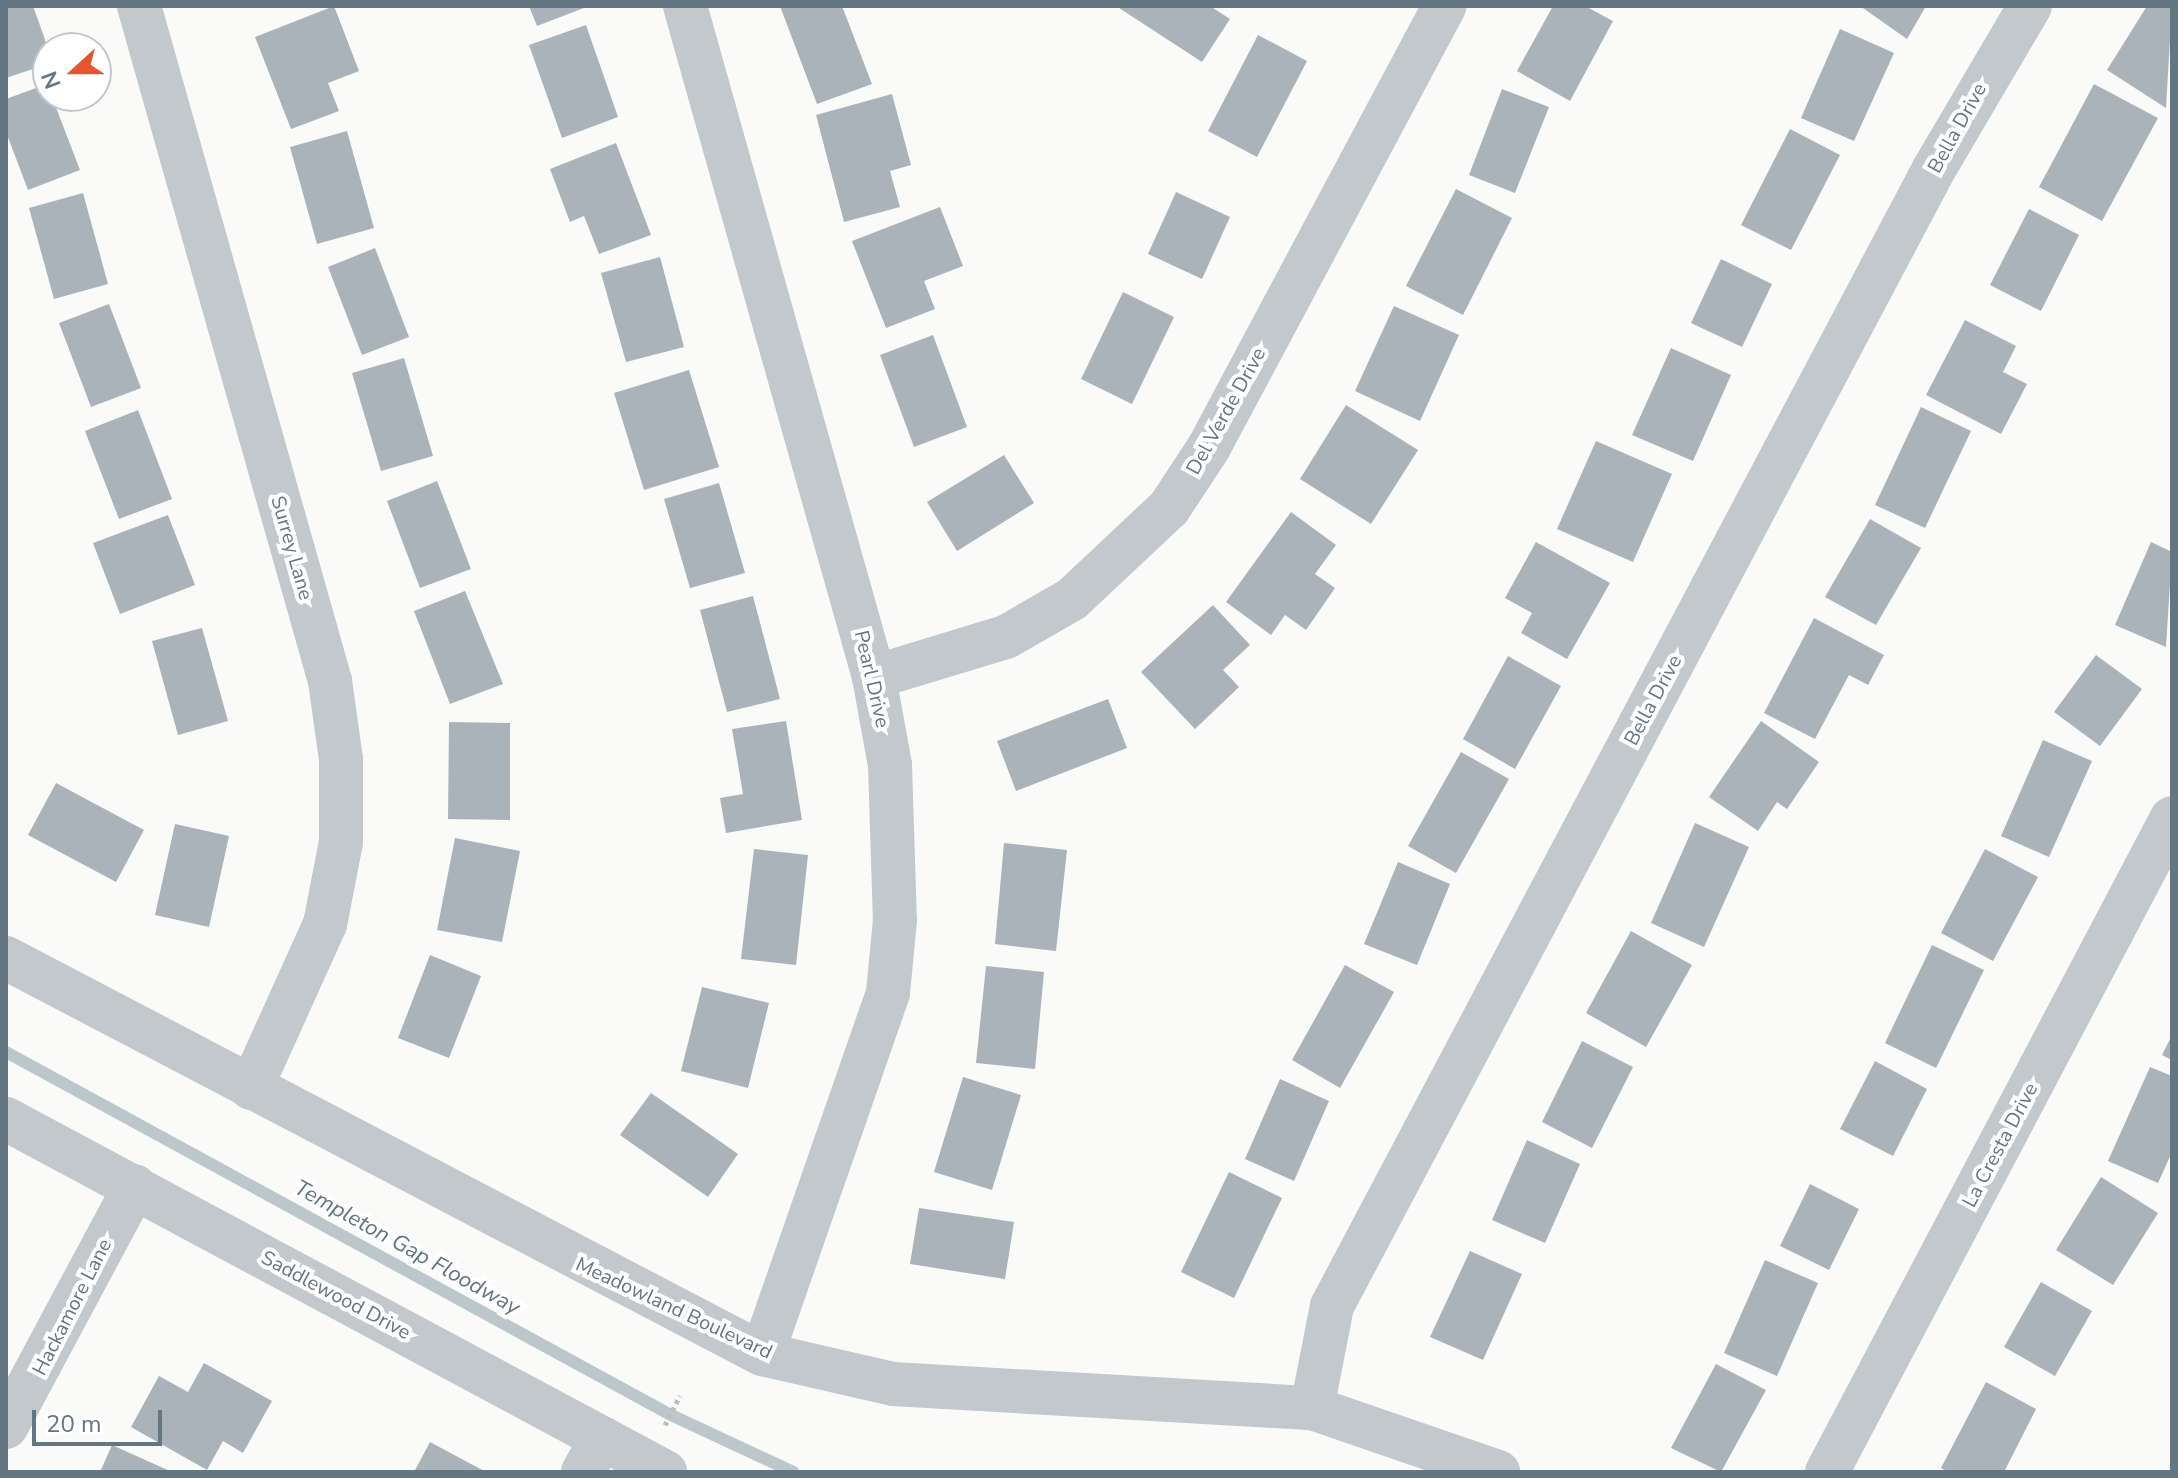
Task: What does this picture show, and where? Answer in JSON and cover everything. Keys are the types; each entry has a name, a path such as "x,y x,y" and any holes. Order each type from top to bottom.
{"street":[{"name":"Surrey Lane","path":"139,6 330,681 341,759 341,842 325,924 251,1088"},
{"name":"Pearl Drive","path":"685,6 874,677 890,765 894,845 888,993 762,1354"},
{"name":"Bella Drive","path":"1312,1408 1332,1306 1934,169 2030,6"},
{"name":"Del Verde Drive","path":"874,677 1006,637 1072,599 1169,508 1209,447 1432,10"},
{"name":"La Cresta Drive","path":"1827,1472 2172,818"},
{"name":"Meadowland Boulevard","path":"6,958 762,1354 893,1384 1312,1408 1498,1472"},
{"name":"Saddlewood Drive","path":"6,1119 135,1186 592,1455 662,1454"},
{"name":"Hackamore Lane","path":"6,1427 135,1186"}],"path":[{"path":"662,1454 680,1396"}],"building":[{"path":"6,6 33,6 42,32 32,32 32,69 6,78"},
{"path":"334,6 359,71 328,83 339,111 291,129 255,37"},
{"path":"529,6 589,6 537,26"},
{"path":"780,6 842,6 872,84 817,104"},
{"path":"1116,6 1210,6 1230,19 1202,62"},
{"path":"1553,6 1585,6 1613,21 1570,101 1517,71"},
{"path":"1860,6 1926,6 1907,39"},
{"path":"2147,6 2172,6 2166,108 2107,70"},
{"path":"586,25 618,117 562,138 529,45"},
{"path":"1840,29 1894,53 1854,141 1801,118"},
{"path":"1258,35 1307,61 1257,157 1208,131"},
{"path":"2094,84 2158,118 2102,221 2039,187"},
{"path":"32,89 32,112 58,112 80,170 28,190 6,132 6,99"},
{"path":"1502,89 1549,107 1515,193 1469,175"},
{"path":"892,94 911,165 890,171 900,207 844,222 816,115"},
{"path":"1790,129 1840,155 1791,250 1741,225"},
{"path":"347,131 374,228 317,244 290,147"},
{"path":"616,143 651,235 599,254 584,216 570,222 550,169"},
{"path":"1456,189 1512,218 1463,315 1406,286"},
{"path":"1176,192 1230,217 1202,279 1148,254"},
{"path":"83,193 108,284 54,299 29,208"},
{"path":"940,207 963,266 924,281 935,309 886,328 852,241"},
{"path":"2029,209 2079,235 2041,311 1990,285"},
{"path":"375,248 409,337 362,355 328,267"},
{"path":"660,257 684,347 626,362 601,273"},
{"path":"1721,259 1772,284 1742,347 1691,323"},
{"path":"1123,292 1174,317 1132,404 1081,379"},
{"path":"109,304 141,388 91,407 59,323"},
{"path":"1394,306 1459,335 1420,421 1355,391"},
{"path":"1965,320 2016,346 2003,372 2027,384 2001,434 1926,395"},
{"path":"933,335 967,427 914,447 880,355"},
{"path":"1671,348 1731,375 1693,461 1632,435"},
{"path":"404,358 433,456 381,471 352,373"},
{"path":"689,370 719,467 644,490 614,393"},
{"path":"1346,405 1418,450 1371,524 1300,479"},
{"path":"1921,407 1971,431 1925,528 1875,505"},
{"path":"138,410 172,499 119,519 85,431"},
{"path":"1596,441 1672,474 1633,562 1557,529"},
{"path":"1004,455 1034,503 957,551 927,502"},
{"path":"437,481 471,569 420,588 387,501"},
{"path":"719,483 745,573 690,588 664,499"},
{"path":"1291,512 1336,545 1315,574 1335,588 1306,630 1285,615 1271,635 1226,602"},
{"path":"168,515 195,585 120,614 93,543"},
{"path":"1870,519 1921,548 1876,625 1825,597"},
{"path":"1536,542 1610,583 1567,659 1521,633 1532,613 1505,598"},
{"path":"2151,542 2172,552 2166,647 2115,625"},
{"path":"465,591 503,684 450,704 414,611"},
{"path":"753,596 780,699 727,712 700,610"},
{"path":"1213,605 1250,645 1223,670 1239,687 1195,729 1141,672"},
{"path":"1814,618 1884,655 1868,685 1849,675 1815,739 1764,713"},
{"path":"202,628 228,721 178,735 152,641"},
{"path":"2096,655 2142,689 2100,746 2054,712"},
{"path":"1508,656 1561,686 1515,769 1463,739"},
{"path":"1108,699 1127,748 1016,791 997,741"},
{"path":"786,721 802,820 726,833 720,798 743,794 732,729"},
{"path":"1761,721 1819,762 1787,809 1777,802 1758,831 1709,797"},
{"path":"449,722 510,723 510,820 448,819"},
{"path":"2043,740 2092,761 2049,857 2001,836"},
{"path":"1461,752 1509,779 1456,873 1408,846"},
{"path":"56,783 144,830 116,882 28,835"},
{"path":"1695,823 1749,847 1704,947 1651,923"},
{"path":"175,824 229,836 209,927 155,915"},
{"path":"455,838 520,851 502,942 437,930"},
{"path":"1004,843 1067,850 1056,951 995,944"},
{"path":"754,849 808,855 796,965 741,959"},
{"path":"1985,849 2038,877 1993,961 1941,933"},
{"path":"1398,862 1450,884 1417,965 1364,944"},
{"path":"1631,931 1692,965 1646,1047 1586,1013"},
{"path":"1932,945 1984,970 1936,1068 1885,1043"},
{"path":"430,955 481,976 449,1058 398,1038"},
{"path":"1345,965 1394,992 1340,1088 1292,1060"},
{"path":"986,966 1044,972 1035,1069 976,1063"},
{"path":"702,987 769,1003 748,1088 681,1071"},
{"path":"2172,1035 2172,1060 2162,1055"},
{"path":"1582,1041 1633,1067 1592,1148 1542,1122"},
{"path":"1875,1061 1927,1089 1893,1156 1840,1129"},
{"path":"2150,1067 2172,1076 2172,1152 2158,1183 2108,1161"},
{"path":"963,1077 1021,1095 992,1190 934,1172"},
{"path":"1280,1079 1329,1101 1294,1181 1245,1159"},
{"path":"651,1093 738,1154 708,1197 620,1135"},
{"path":"1527,1140 1580,1164 1545,1243 1492,1220"},
{"path":"1229,1172 1282,1198 1234,1298 1181,1272"},
{"path":"2101,1177 2158,1213 2113,1285 2056,1250"},
{"path":"1810,1184 1859,1209 1829,1270 1780,1246"},
{"path":"919,1208 1014,1222 1005,1279 910,1264"},
{"path":"1470,1251 1522,1274 1483,1360 1430,1337"},
{"path":"1765,1260 1818,1283 1777,1376 1724,1353"},
{"path":"2041,1282 2092,1311 2055,1376 2004,1347"},
{"path":"204,1363 272,1401 243,1453 223,1441 207,1470 131,1427 159,1376 188,1392"},
{"path":"1716,1364 1766,1390 1721,1472 1671,1448"},
{"path":"1986,1382 2036,1409 2004,1472 1948,1472 1941,1468"},
{"path":"430,1442 486,1472 414,1472"},
{"path":"112,1445 172,1472 100,1472"}],"waterway":[{"name":"Templeton Gap Floodway","path":"6,1052 671,1415 793,1472"}]}
